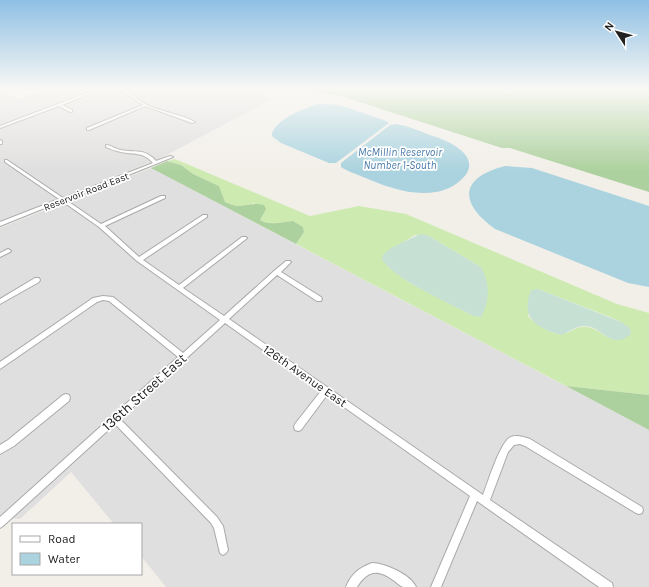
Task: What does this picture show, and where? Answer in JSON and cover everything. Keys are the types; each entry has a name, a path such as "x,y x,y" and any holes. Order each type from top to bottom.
{"street":[{"path":"0,127 28,116"},
{"path":"88,129 118,116"},
{"path":"177,116 193,122"},
{"path":"107,146 119,151 140,153 150,158 155,163"},
{"name":"Reservoir Road East","path":"0,224 171,157"},
{"name":"126th Avenue East","path":"6,161 101,226 139,260 608,587"},
{"path":"101,226 163,197"},
{"path":"139,260 205,216"},
{"path":"179,288 244,238"},
{"path":"0,255 8,251"},
{"name":"136th Street East","path":"0,523 288,262"},
{"path":"276,272 319,299"},
{"path":"0,302 37,280"},
{"path":"0,366 95,300 104,298 111,299 183,356"},
{"path":"298,427 326,390"},
{"path":"0,450 11,443 66,398"},
{"path":"115,419 214,520 218,526 223,550"},
{"path":"485,501 505,449 509,442 517,440 527,442 639,510"},
{"path":"436,587 475,494"},
{"path":"351,587 361,573 372,568 386,568 396,574 411,587"}],"shaded area":[{"path":"0,116 239,116 161,158 0,222"},
{"path":"151,168 649,430 649,587 166,587 142,557 142,523 113,523 71,472 20,519 0,517 0,228"},
{"path":"420,234 427,235 481,267 486,279 488,292 486,305 481,317 473,316 424,291 400,276 382,260 383,255 391,248"},
{"path":"538,289 621,322 630,328 631,334 624,339 618,340 608,337 598,330 586,326 577,327 562,335 545,329 538,325 529,315 528,300 531,290"}],"green space":[{"path":"404,116 649,116 649,192 510,148 502,148"},
{"path":"175,159 310,216 359,206 406,214 617,304 649,313 649,395 566,386 296,244 304,232 303,227 293,221 280,223 264,222 260,220 262,216 254,203 240,206 225,202 219,186 193,174 181,165 167,161","holes":["415,235 427,235 481,267 473,316 410,283 387,266 405,241","538,289 610,317 621,322 609,338 596,330 587,327 578,328 563,334 555,333 539,325 528,316"]},
{"path":"167,161 181,165 193,174 219,186 225,202 237,206 253,204 264,205 266,209 260,220 268,223 293,221 303,227 304,232 296,244 151,168"},
{"path":"566,386 649,395 649,430"}],"water":[{"path":"289,116 373,116 389,123 336,163 329,163 281,143 272,136 273,130"},
{"name":"McMillin Reservoir Number 1-South","path":"395,124 410,127 440,138 462,151 467,157 469,163 468,170 463,178 451,187 444,190 417,193 399,190 372,181 341,167 341,163 390,125"},
{"path":"505,166 532,168 649,206 649,287 628,283 495,229 483,219 475,210 470,201 469,192 472,184 479,177 490,171"}]}
